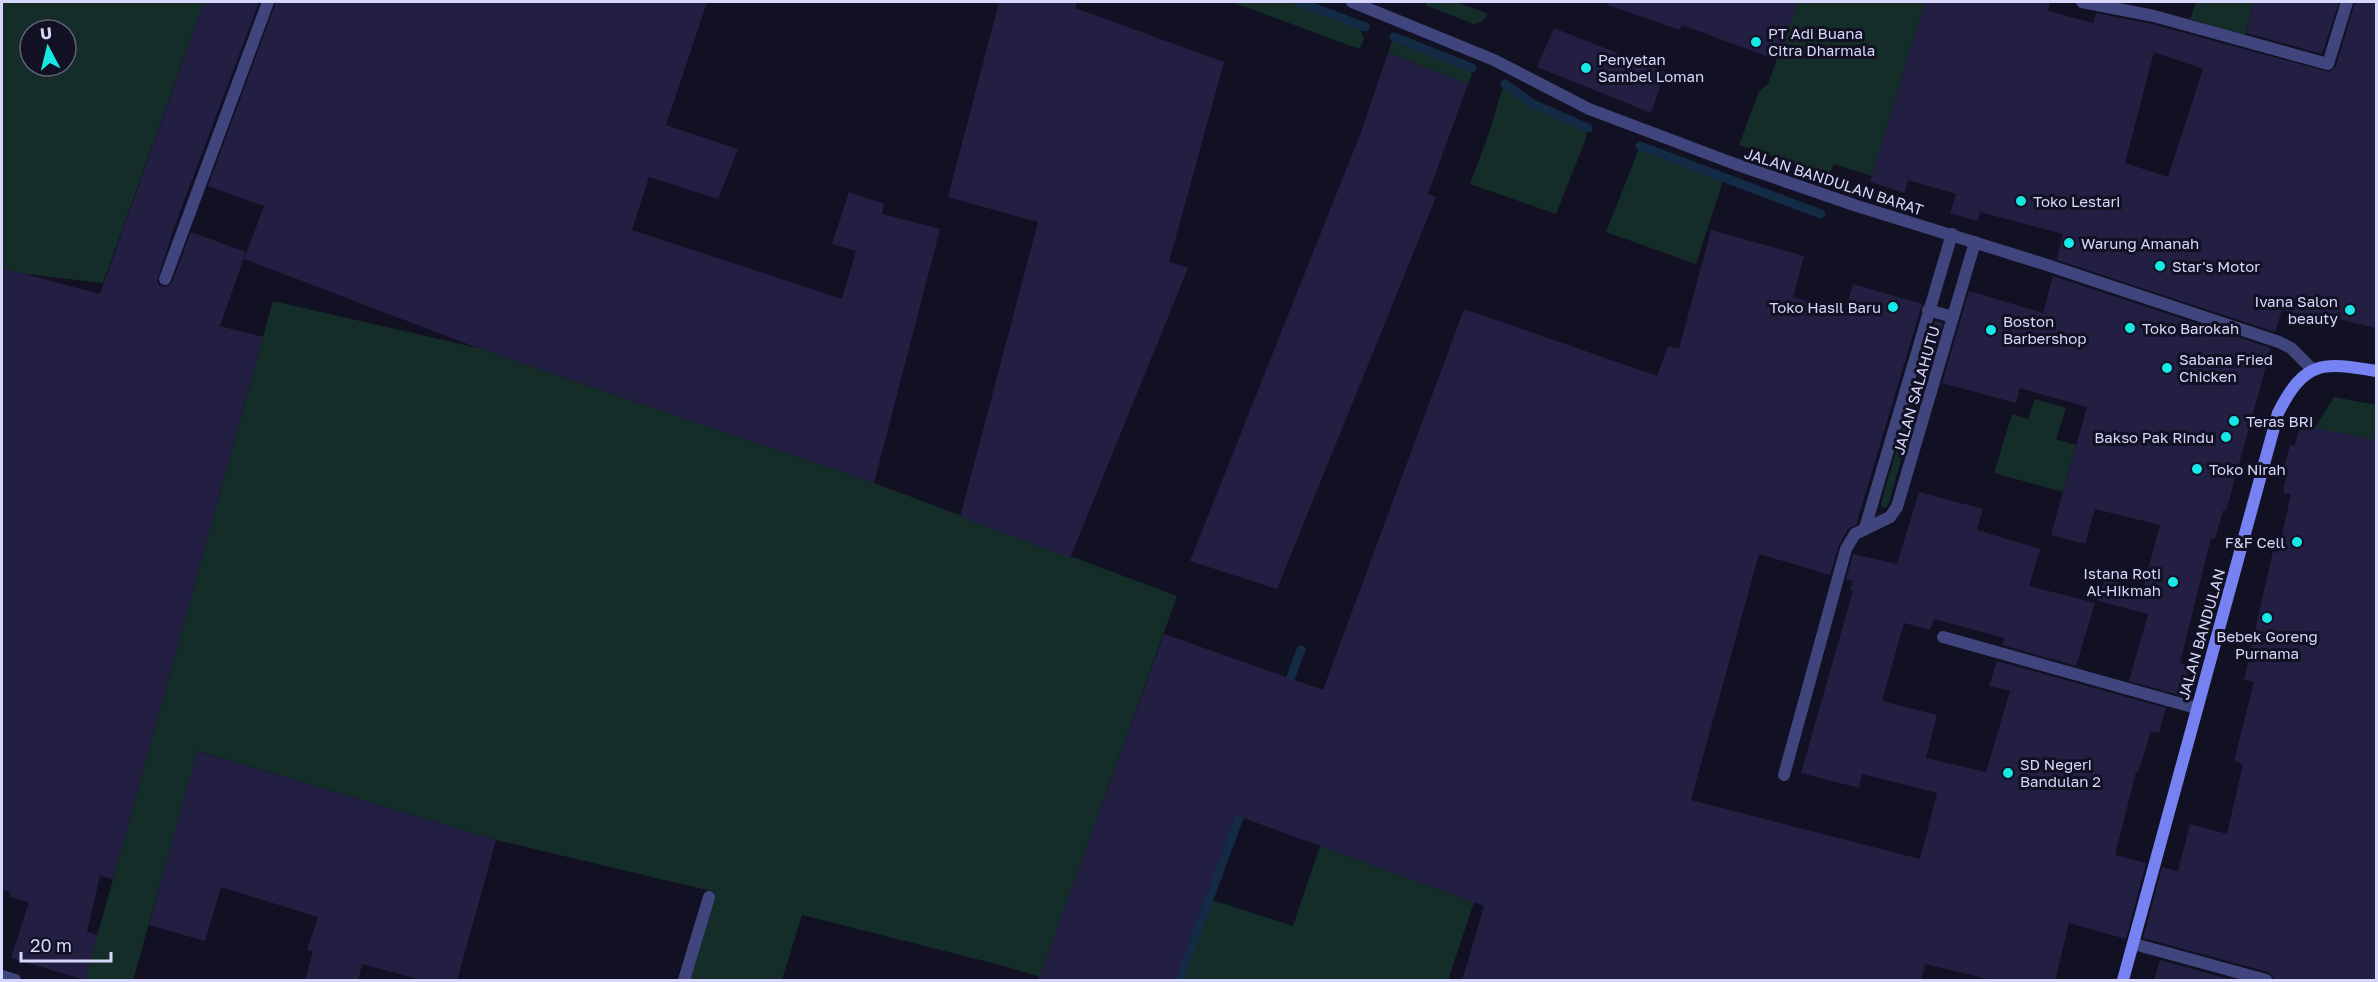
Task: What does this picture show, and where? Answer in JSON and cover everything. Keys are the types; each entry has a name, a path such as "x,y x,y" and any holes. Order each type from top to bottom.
{"main road":[{"path":"2312,369 2330,365 2376,371"},
{"name":"JALAN BANDULAN","path":"2123,981 2278,413 2288,393 2312,369"}],"street":[{"path":"165,279 268,2"},
{"name":"JALAN BANDULAN BARAT","path":"1352,2 1494,60 1558,94 1630,125 1857,206 1952,234 2279,342 2291,348 2312,369"},
{"path":"2082,2 2154,16 2328,64 2347,2"},
{"name":"JALAN SALAHUTU","path":"1865,528 1952,234"},
{"name":"JALAN SALAHUTU","path":"1784,775 1846,549 1855,534 1890,517 1897,507 1975,242"},
{"path":"1928,310 1953,317"},
{"path":"1943,637 2196,708"},
{"path":"684,981 709,897"},
{"path":"2134,944 2266,981"},
{"path":"2,976 15,981"}],"green space":[{"path":"2,2 204,2 103,283 18,273 2,268"},
{"path":"1232,2 1290,2 1360,28 1364,39 1359,49"},
{"path":"1425,2 1457,2 1488,14 1481,22 1474,24 1427,6"},
{"path":"1798,2 1925,2 1872,176 1834,164 1829,176 1739,145 1759,91 1768,84"},
{"path":"2196,2 2254,2 2245,36 2190,19"},
{"path":"1392,41 1469,70 1472,75 1468,84 1388,53"},
{"path":"1503,87 1532,106 1585,129 1587,136 1556,214 1470,184"},
{"path":"1639,149 1723,181 1696,264 1606,232"},
{"path":"273,301 478,348 874,483 1177,596 1040,977 802,915 782,980 689,980 715,892 496,840 198,751 133,980 85,980"},
{"path":"2334,397 2376,405 2376,440 2314,429"},
{"path":"2035,399 2066,408 2056,439 2076,445 2063,492 1994,473 2012,414 2028,419"},
{"path":"1913,400 1917,404 1888,505 1885,508 1881,503 1910,403"},
{"path":"1320,846 1474,902 1448,980 1175,980 1206,898 1293,926"}],"building":[{"path":"204,2 259,2 175,225 157,281 159,285 166,287 172,282 191,232 246,252 220,326 263,337 113,879 100,876 87,932 98,935 85,980 11,958 29,902 9,897 10,892 2,890 2,268 100,294"},
{"path":"276,2 707,2 666,125 738,149 718,199 649,177 632,230 842,299 856,251 832,244 849,192 884,204 882,214 940,229 874,483 478,348 244,259 264,206 208,186"},
{"path":"999,2 1077,2 1075,8 1224,62 1169,262 1188,268 1070,558 960,517 1038,222 948,197"},
{"name":"PT Adi Buana Citra Dharmala","path":"1608,2 1798,2 1777,60 1682,25 1680,30 1608,5"},
{"path":"1925,2 2050,2 2048,11 2093,23 2096,13 2152,24 2329,72 2336,66 2355,2 2376,2 2376,328 2321,315 2320,320 2282,310 2275,332 2057,260 2063,234 1980,212 1978,221 1950,213 1956,194 1908,180 1905,193 1870,182","holes":["2154,52 2203,69 2168,177 2125,163"]},
{"path":"2254,2 2339,2 2322,54 2246,33"},
{"path":"1554,28 1665,72 1651,113 1537,67"},
{"path":"1388,53 1468,84 1428,194 1436,197 1277,589 1190,561 1360,135"},
{"path":"1711,230 1804,256 1793,297 1845,313 1853,284 1922,304 1856,525 1848,529 1839,545 1830,575 1759,554 1691,800 1920,859 1937,793 1862,774 1859,788 1801,773 1853,591 1850,591 1853,581 1846,579 1853,554 1897,564 1919,492 1983,509 1977,530 2040,549 2029,586 2095,603 2076,666 2002,645 2004,638 1934,619 1930,630 1904,623 1882,701 1937,715 1926,758 1986,772 2010,691 1989,686 1997,661 2166,708 2159,733 2151,731 2138,773 2136,772 2115,855 2146,863 2126,939 2069,923 2055,981 1997,981 1925,964 1921,981 1462,981 1484,906 1235,815 1175,981 1038,981 1164,634 1323,690 1464,309 1657,376 1668,346 1679,349"},
{"path":"2053,276 2271,348 2226,511 2223,510 2215,539 2211,538 2180,663 2190,666 2182,696 2129,681 2148,614 2098,601 2105,579 2143,589 2160,525 2095,509 2085,544 2051,535 2087,407 2020,388 2016,403 1942,383 1969,291 2043,313"},
{"path":"1935,321 1943,323 1926,380 1918,377"},
{"path":"2300,425 2376,440 2376,981 2274,981 2268,972 2143,938 2162,867 2178,871 2190,824 2227,834 2243,764 2234,761 2254,682 2244,680 2273,551 2278,553 2291,494 2283,493 2287,472 2283,472 2290,445 2295,445"},
{"path":"197,751 496,840 457,981 426,981 362,964 358,981 305,981 313,951 307,950 318,917 221,887 205,941 149,925"},
{"path":"2160,960 2236,981 2154,981"}],"waterway":[{"path":"1299,2 1365,27"},
{"path":"1394,37 1472,68"},
{"path":"1505,84 1533,104 1588,128"},
{"path":"1640,146 1821,214"},
{"path":"1286,690 1301,650"},
{"path":"1179,980 1243,807"}],"place":[{"name":"PT Adi Buana Citra Dharmala","path":"1756,42"},
{"name":"Penyetan Sambel Loman","path":"1586,68"},
{"name":"Toko Lestari","path":"2021,201"},
{"name":"Warung Amanah","path":"2069,243"},
{"name":"Star's Motor","path":"2160,266"},
{"name":"Toko Hasil Baru","path":"1893,307"},
{"name":"Ivana Salon beauty","path":"2350,310"},
{"name":"Toko Barokah","path":"2130,328"},
{"name":"Boston Barbershop","path":"1991,330"},
{"name":"Sabana Fried Chicken","path":"2167,368"},
{"name":"Teras BRI","path":"2234,421"},
{"name":"Bakso Pak Rindu","path":"2226,437"},
{"name":"Toko Nirah","path":"2197,469"},
{"name":"F&F Cell","path":"2297,542"},
{"name":"Istana Roti Al-Hikmah","path":"2173,582"},
{"name":"Bebek Goreng Purnama","path":"2267,618"},
{"name":"SD Negeri Bandulan 2","path":"2008,773"}]}
